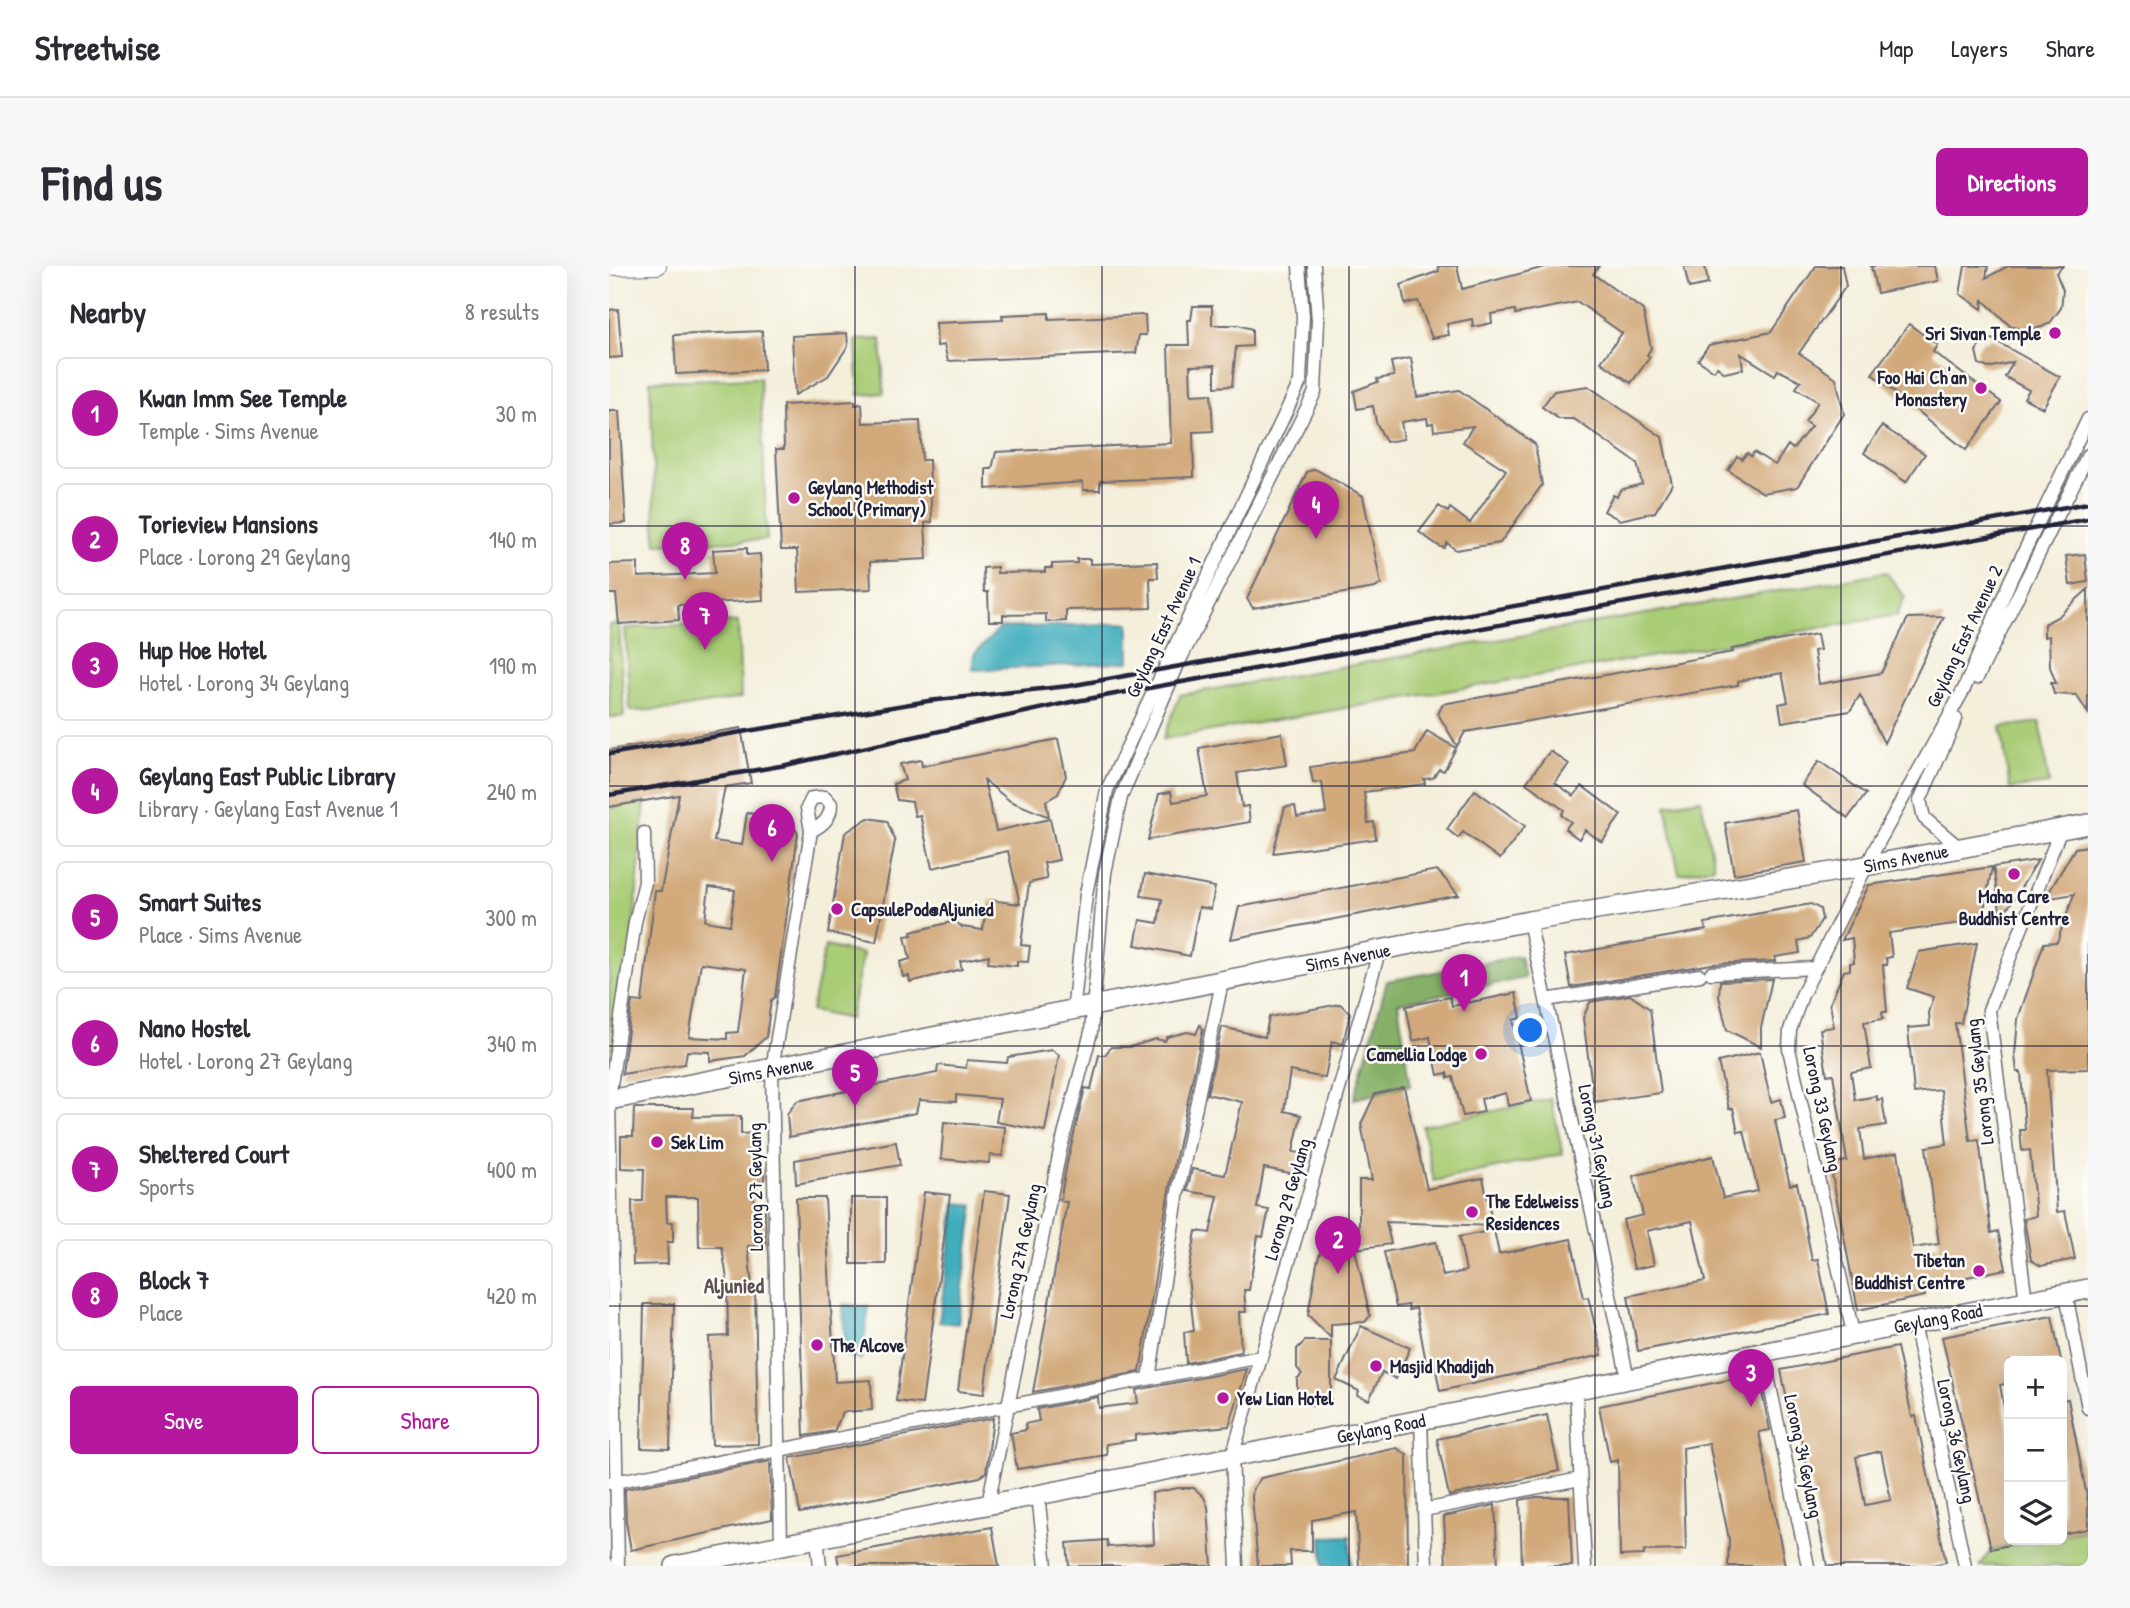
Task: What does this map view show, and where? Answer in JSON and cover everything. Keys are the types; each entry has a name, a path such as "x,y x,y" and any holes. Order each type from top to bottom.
{"main road":[{"path":"609,267 659,266"},
{"name":"Sims Avenue","path":"609,1099 1094,1008 1529,921 2088,824"},
{"name":"Geylang Road","path":"675,1566 2088,1289"}],"street":[{"name":"Geylang East Avenue 1","path":"1073,1012 1080,975 1086,894 1107,790 1300,382 1303,316 1299,266"},
{"name":"Geylang East Avenue 1","path":"1094,1008 1100,912 1121,797 1179,662 1315,392 1318,321 1314,266"},
{"name":"Geylang East Avenue 2","path":"1868,864 1964,689 2010,580 2088,419"},
{"name":"Geylang East Avenue 2","path":"1960,848 1924,818 1920,800 1951,728 2088,455"},
{"name":"Lorong 35 Geylang","path":"2026,1302 1989,1010 2061,829"},
{"name":"Lorong 27 Geylang","path":"781,1545 772,1069 811,831"},
{"path":"618,1566 612,1482 609,1099 635,922 645,882 644,833"},
{"name":"Lorong 33 Geylang","path":"1853,1334 1789,1049 1796,1012 1815,968 1868,864"},
{"name":"Lorong 31 Geylang","path":"1529,921 1628,1379"},
{"name":"Lorong 29 Geylang","path":"1237,1566 1232,1457 1379,951"},
{"path":"1546,1000 1706,974 1815,968"},
{"path":"1149,1379 1177,1197 1222,982"},
{"name":"Lorong 27A Geylang","path":"988,1504 1062,1144 1091,1032 1094,1008"},
{"path":"2066,1294 2088,1408"},
{"name":"Lorong 36 Geylang","path":"1914,1323 1965,1566"},
{"name":"Lorong 34 Geylang","path":"1763,1353 1808,1566"},
{"path":"612,1482 1261,1357"},
{"path":"1576,1390 1585,1566"},
{"path":"1421,1420 1426,1566"},
{"path":"1424,1510 1580,1479"},
{"path":"1038,1495 1045,1566"},
{"path":"817,1538 820,1566"}],"green space":[{"path":"881,339 884,393 859,395 856,340"},
{"path":"760,378 767,540 656,544 650,381"},
{"path":"1886,572 1905,597 1897,615 1163,739 1180,695"},
{"path":"738,622 741,698 675,709 630,711 625,628"},
{"path":"619,624 624,716 609,717 609,625"},
{"path":"2040,722 2049,784 2010,789 2001,727"},
{"path":"1701,799 1714,867 1679,874 1666,805"},
{"path":"645,802 632,943 609,1100 609,808"},
{"path":"825,946 863,954 850,1019 811,1011"},
{"path":"1520,956 1525,978 1398,1003 1411,1085 1354,1099 1387,981"},
{"path":"1551,1099 1563,1154 1434,1181 1422,1126"},
{"path":"2088,1530 2088,1566 1980,1566 1991,1550 2016,1545 2067,1545 2067,1534"}],"water":[{"path":"1129,623 1129,662 972,670 974,654 1000,628"},
{"path":"955,1203 974,1205 958,1324 939,1322"},
{"path":"843,1304 869,1307 861,1359 845,1356"},
{"path":"1350,1536 1351,1566 1323,1566 1322,1537"}],"building":[{"path":"1438,266 1457,266 1462,289 1549,266 1599,266 1593,274 1643,310 1651,348 1647,355 1650,357 1631,383 1601,362 1622,333 1578,302 1516,314 1515,310 1491,314 1492,323 1473,327 1472,319 1447,324 1449,335 1432,338 1418,301 1405,304 1401,285 1439,271"},
{"path":"1684,266 1705,266 1708,284 1689,288"},
{"path":"1816,266 1842,266 1846,286 1799,353 1836,378 1844,414 1797,487 1763,493 1728,470 1737,456 1742,459 1747,453 1751,456 1754,452 1775,465 1788,445 1793,449 1811,426 1805,422 1818,402 1796,388 1801,381 1778,370 1775,375 1741,354 1743,369 1725,373 1717,367 1714,371 1698,360 1709,345 1771,332"},
{"path":"1871,266 1935,266 1938,281 1877,293"},
{"path":"1965,266 1988,266 1986,278 2008,266 2063,266 2056,273 2063,290 2061,308 2050,323 2042,327 2024,330 2010,326 1983,300 1982,309 1960,294"},
{"path":"1193,306 1212,306 1212,325 1238,325 1252,329 1252,346 1236,347 1232,386 1215,387 1215,365 1190,366 1191,395 1211,394 1213,431 1193,432 1194,477 1100,481 1100,490 1083,490 1083,482 986,489 986,469 992,469 996,452 1171,443 1168,345 1189,345 1188,320 1191,320"},
{"path":"618,309 622,357 609,358 609,310"},
{"path":"1049,313 1049,319 1145,315 1146,335 1139,335 1136,353 948,361 944,345 937,346 936,323 1003,320 1002,315"},
{"name":"Foo Hai Ch'an Monastery","path":"1909,324 1937,345 1933,352 2001,402 1966,450 1872,374"},
{"path":"762,331 764,370 676,374 674,335"},
{"path":"847,333 848,346 828,376 795,395 792,336"},
{"path":"1992,339 2060,377 2043,408 2024,398 2029,390 2005,377 2013,362 1988,368 1979,364 1976,351 1982,342"},
{"path":"1411,358 1417,397 1459,390 1535,444 1542,485 1500,543 1456,550 1447,543 1444,548 1439,546 1419,532 1439,506 1448,512 1450,508 1470,523 1506,470 1463,442 1473,426 1434,431 1433,423 1428,424 1427,418 1401,422 1404,439 1386,442 1376,422 1373,406 1357,409 1354,391 1378,382 1377,379 1394,376 1391,362"},
{"path":"1588,386 1662,437 1672,484 1655,512 1620,520 1604,511 1613,495 1617,497 1620,490 1642,484 1637,463 1574,419 1559,419 1542,407 1554,391"},
{"path":"855,401 855,405 862,404 863,423 920,421 922,460 929,460 932,522 925,523 927,559 870,562 871,589 799,592 797,550 781,550 776,449 784,449 783,405"},
{"path":"609,411 619,411 626,523 609,524"},
{"path":"1882,426 1925,454 1906,482 1864,453"},
{"path":"1315,469 1363,496 1381,584 1375,588 1253,608 1247,599 1307,472"},
{"path":"747,548 747,555 760,554 763,600 678,605 679,620 619,624 616,594 609,594 609,564 638,563 638,577 715,573 713,550"},
{"path":"2085,554 2088,582 2070,585 2066,556"},
{"path":"1077,559 1090,559 1090,564 1157,562 1158,578 1150,578 1151,608 1066,610 1066,621 1046,622 1046,614 1003,615 1003,621 989,621 988,592 984,592 983,568 997,567 997,573 1045,572 1045,568 1052,568 1052,564 1077,563"},
{"path":"2088,589 2088,713 2076,695 2054,694 2051,683 2056,683 2050,667 2049,636 2044,637 2044,624 2059,616"},
{"path":"1944,617 1884,743 1860,695 1850,711 1782,722 1779,704 1788,702 1782,673 1738,681 1738,685 1465,732 1457,746 1438,714 1443,704 1733,652 1732,649 1817,634 1820,650 1814,651 1819,684 1881,673 1908,618"},
{"path":"741,728 751,783 725,787 714,841 742,845 747,813 790,819 798,834 775,997 771,1000 766,1037 745,1056 710,1061 710,1052 687,1051 685,1064 622,1074 632,1001 642,1002 655,891 661,891 679,795 609,807 609,750","holes":["709,887 735,890 730,925 705,921","701,963 746,969 738,1032 727,1033 727,1039 689,1037"]},
{"path":"1427,731 1456,748 1444,771 1439,769 1433,778 1424,779 1425,784 1364,792 1368,823 1374,822 1376,839 1273,853 1285,807 1295,806 1297,817 1326,813 1322,782 1313,783 1310,767 1415,753"},
{"path":"1282,733 1287,765 1237,773 1242,807 1248,806 1250,822 1148,840 1159,794 1171,792 1173,802 1207,796 1199,748"},
{"path":"1058,739 1066,776 1058,794 1046,801 1049,817 1010,801 984,780 996,831 1050,819 1059,860 1044,863 1047,879 1029,883 1021,945 1030,946 1028,962 1017,961 1017,966 988,963 989,955 960,961 962,969 910,982 909,976 903,977 900,962 910,959 905,936 912,935 911,932 955,921 962,927 983,930 986,907 989,908 990,900 1020,904 1008,851 932,868 920,815 915,816 912,802 897,800 893,784 905,780 900,764 921,760 922,766"},
{"path":"1550,751 1569,764 1555,783 1574,796 1582,786 1621,815 1602,842 1585,830 1579,839 1565,829 1571,822 1561,815 1564,810 1526,783"},
{"path":"1819,761 1866,794 1848,818 1802,785"},
{"path":"1475,790 1525,826 1500,859 1463,832 1458,838 1447,829"},
{"path":"1797,810 1806,862 1734,874 1725,823"},
{"path":"868,818 887,821 895,841 876,942 828,933 845,833"},
{"path":"2088,846 2088,1069 2047,1070 2057,1212 2065,1211 2075,1259 2041,1266 2031,1260 2024,1219 2036,1216 2030,1150 2022,1151 2020,1130 2025,1130 2021,1072 2017,1072 2015,1055 2018,1019 2044,943 2057,942 2074,894 2045,899 2075,848"},
{"path":"2038,860 2014,899 2001,917 1993,867"},
{"path":"1992,867 1982,920 1889,933 1892,957 1886,958 1887,965 1883,965 1887,1012 1882,1012 1883,1019 1864,1022 1871,1068 1851,1072 1855,1100 1877,1096 1877,1100 1882,1099 1886,1125 1860,1129 1864,1159 1898,1152 1913,1248 1939,1244 1926,1147 1947,1144 1941,1090 1914,1093 1908,1028 1930,1026 1929,1013 1934,997 1907,988 1919,952 1977,943 1961,1023 1955,1023 1970,1141 1979,1140 1991,1233 1998,1231 2006,1269 1923,1286 1925,1296 1858,1310 1830,1164 1847,1161 1833,1074 1827,1075 1820,1029 1834,1027 1830,1003 1844,971 1850,970 1850,963 1854,962 1852,938 1842,940 1869,885"},
{"path":"1437,870 1459,895 1231,939 1239,907"},
{"path":"1145,874 1215,887 1211,909 1199,907 1190,956 1135,945 1140,920 1158,923 1162,899 1141,896"},
{"path":"1811,904 1820,909 1822,919 1810,938 1798,941 1800,953 1775,957 1776,961 1712,964 1571,987 1565,955 1706,930 1705,923"},
{"path":"1772,979 1761,1028 1761,1047 1727,1030 1719,996 1720,981"},
{"path":"1516,993 1521,1018 1513,1020 1531,1101 1508,1106 1506,1093 1481,1099 1484,1112 1463,1116 1453,1077 1448,1078 1447,1073 1438,1075 1430,1037 1413,1041 1406,1006 1450,997 1452,1006"},
{"path":"1630,995 1650,1009 1661,1093 1594,1102 1583,1018 1590,1002"},
{"path":"1340,1004 1350,1013 1343,1044 1332,1041 1325,1078 1290,1071 1284,1111 1301,1115 1293,1152 1300,1153 1295,1174 1264,1168 1257,1208 1269,1210 1263,1237 1258,1236 1249,1290 1244,1290 1246,1312 1239,1312 1241,1352 1186,1363 1184,1332 1194,1331 1188,1277 1196,1231 1210,1233 1218,1196 1187,1191 1192,1169 1225,1175 1242,1102 1207,1094 1222,1027 1265,1037 1269,1017"},
{"path":"1200,1025 1203,1029 1168,1195 1140,1372 1033,1392 1067,1202 1060,1201 1067,1163 1085,1088 1091,1089 1099,1055 1105,1055 1111,1047 1130,1047 1156,1039 1165,1041 1167,1037 1187,1032 1196,1034"},
{"path":"1052,1050 1059,1055 1045,1131 996,1122 1000,1099 956,1095 956,1102 919,1100 916,1113 789,1137 787,1114 797,1101 937,1073 938,1065 966,1068 967,1060 1007,1063 1008,1057"},
{"path":"1760,1052 1771,1102 1781,1099 1785,1118 1775,1120 1782,1153 1790,1185 1797,1183 1812,1260 1818,1259 1829,1314 1638,1351 1628,1296 1705,1281 1692,1221 1647,1231 1654,1265 1634,1269 1623,1220 1643,1215 1633,1176 1713,1156 1723,1198 1758,1191 1744,1131 1738,1132 1733,1108 1729,1109 1718,1062"},
{"path":"1404,1087 1427,1189 1483,1178 1493,1226 1386,1222 1391,1244 1355,1249 1370,1316 1365,1322 1331,1324 1331,1338 1308,1315 1317,1263 1327,1231 1359,1230 1359,1180 1372,1180 1361,1124 1375,1094"},
{"path":"634,1108 694,1108 693,1117 741,1116 741,1134 756,1133 757,1168 764,1168 764,1180 754,1184 754,1210 765,1210 766,1246 748,1246 752,1287 755,1287 758,1444 712,1445 709,1337 728,1336 727,1279 722,1247 699,1247 698,1197 666,1197 667,1222 673,1222 673,1242 667,1242 668,1264 633,1265 632,1201 643,1201 644,1169 621,1168 621,1136 633,1136"},
{"path":"944,1122 1005,1127 1003,1156 990,1155 989,1163 941,1159"},
{"path":"896,1142 900,1165 796,1184 795,1160"},
{"path":"984,1191 1010,1194 984,1394 958,1391"},
{"path":"924,1192 950,1195 922,1404 896,1401"},
{"name":"The Alcove","path":"796,1198 825,1198 835,1382 871,1380 872,1410 843,1412 834,1431 804,1436"},
{"path":"851,1198 886,1198 886,1264 851,1264"},
{"path":"1494,1230 1499,1254 1571,1239 1584,1298 1588,1297 1602,1355 1440,1391 1434,1360 1426,1362 1416,1308 1409,1310 1408,1305 1396,1307 1384,1252 1436,1242 1443,1276 1466,1271 1459,1237"},
{"path":"644,1304 674,1304 670,1449 641,1448"},
{"path":"2052,1316 2060,1356 2004,1356 2004,1384 2000,1385 2004,1407 2004,1545 2009,1545 1991,1549 1942,1337"},
{"name":"Masjid Khadijah","path":"1361,1326 1410,1348 1396,1379 1382,1372 1369,1400 1357,1395 1359,1391 1336,1380"},
{"path":"1305,1341 1331,1341 1331,1400 1312,1406 1297,1395 1297,1379 1302,1374 1297,1368 1297,1349"},
{"path":"1897,1347 1912,1417 1916,1416 1946,1562 1928,1566 1827,1566 1798,1423 1792,1424 1781,1370","holes":["1881,1451 1891,1500 1865,1505 1856,1457"]},
{"path":"1247,1369 1229,1426 1135,1435 1135,1440 1106,1444 1107,1455 1017,1469 1011,1433 1026,1430 1025,1424 1039,1421 1037,1409 1098,1397 1099,1408 1138,1403 1136,1390"},
{"path":"1758,1374 1770,1430 1759,1432 1785,1566 1728,1566 1729,1539 1709,1443 1683,1448 1686,1550 1644,1551 1644,1555 1620,1556 1618,1460 1610,1462 1599,1406"},
{"path":"2067,1399 2088,1502 2088,1529 2067,1533 2067,1419"},
{"path":"1547,1415 1559,1471 1449,1496 1437,1439"},
{"path":"993,1418 986,1472 980,1477 800,1513 790,1458"},
{"path":"1397,1448 1407,1455 1408,1566 1359,1566 1356,1512 1312,1520 1312,1551 1290,1551 1291,1566 1258,1566 1252,1497 1253,1489 1261,1478"},
{"path":"770,1461 772,1519 631,1550 626,1522 625,1489"},
{"path":"1194,1488 1204,1497 1208,1507 1212,1566 1069,1566 1067,1543 1107,1540 1108,1547 1154,1544 1152,1493"},
{"path":"1569,1497 1572,1566 1522,1566 1520,1500"},
{"path":"1495,1505 1498,1566 1446,1566 1444,1516"},
{"path":"992,1527 999,1566 839,1566 837,1555"}],"railway":[{"path":"609,754 928,701 1069,686 2088,503"},
{"path":"609,795 786,765 1071,702 2088,519"}],"place":[{"name":"Sri Sivan Temple","path":"2055,333"},
{"name":"Foo Hai Ch'an Monastery","path":"1981,388"},
{"name":"Geylang Methodist School (Primary)","path":"794,498"},
{"name":"Geylang East Public Library","path":"1316,539"},
{"name":"Block 7","path":"685,580"},
{"name":"Sheltered Court","path":"705,650"},
{"name":"Nano Hostel","path":"772,862"},
{"name":"Maha Care Buddhist Centre","path":"2014,874"},
{"name":"CapsulePod@Aljunied","path":"837,909"},
{"name":"Kwan Imm See Temple","path":"1464,1012"},
{"name":"Camellia Lodge","path":"1481,1054"},
{"name":"Smart Suites","path":"855,1107"},
{"name":"Sek Lim","path":"657,1142"},
{"name":"The Edelweiss Residences","path":"1472,1212"},
{"name":"Tibetan Buddhist Centre","path":"1979,1271"},
{"name":"Torieview Mansions","path":"1338,1274"},
{"name":"The Alcove","path":"817,1345"},
{"name":"Masjid Khadijah","path":"1376,1366"},
{"name":"Yew Lian Hotel","path":"1223,1398"},
{"name":"Hup Hoe Hotel","path":"1751,1407"}],"district":[{"name":"Aljunied","path":"734,1286"}]}
